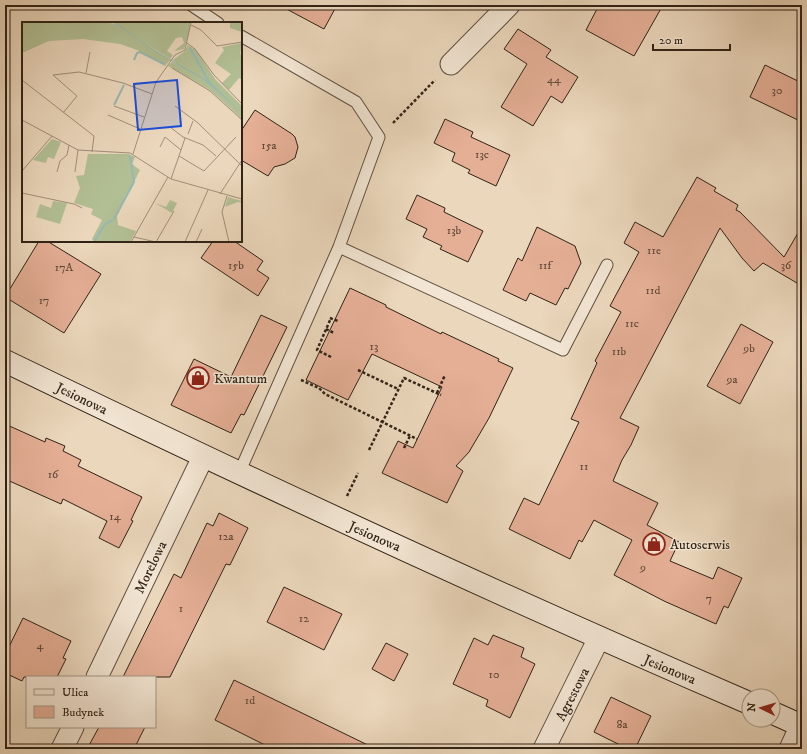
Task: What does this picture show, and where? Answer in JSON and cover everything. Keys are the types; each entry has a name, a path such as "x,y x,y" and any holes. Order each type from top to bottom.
{"street":[{"path":"451,64 509,5"},
{"name":"Jesionowa","path":"5,361 203,457 599,638 741,700"},
{"name":"Morelowa","path":"97,676 203,457"},
{"name":"Agrestowa","path":"544,749 599,638"},
{"path":"781,717 802,726 790,749"},
{"path":"62,749 72,728"}],"lane":[{"path":"191,5 216,22"},
{"path":"239,473 340,246 379,137 356,102 242,37"},
{"path":"340,246 563,350 607,265"}],"path":[{"path":"379,137 451,64"},
{"path":"331,357 317,350 332,318"},
{"path":"326,329 334,333"},
{"path":"358,370 398,389"},
{"path":"284,373 319,388 325,394 417,439"},
{"path":"437,393 445,375"},
{"path":"369,450 404,378 441,395"},
{"path":"404,448 410,436"},
{"path":"345,500 358,473"}],"building":[{"path":"279,5 337,5 324,29"},
{"path":"599,5 663,5 634,56 586,30"},
{"path":"518,29 551,50 546,57 578,77 562,103 551,96 533,126 501,107 527,64 504,49"},
{"path":"765,65 802,83 802,122 750,97"},
{"path":"255,110 295,137 298,147 295,158 285,164 274,167 268,176 242,161 242,130"},
{"path":"445,119 473,132 471,137 510,155 496,186 468,173 470,170 452,161 455,153 434,143"},
{"path":"697,177 716,188 714,191 738,205 736,210 740,212 784,257 802,226 802,286 763,263 754,271 742,258 720,228 620,418 639,427 613,481 658,503 647,525 679,542 670,561 713,579 718,567 742,578 728,608 724,606 716,624 664,601 614,575 632,540 594,520 582,542 579,540 570,559 509,529 524,498 539,505 579,422 571,419 597,363 595,361 621,312 610,306 639,252 624,243 635,222 663,237"},
{"path":"417,195 445,208 444,212 483,231 468,262 440,249 442,246 423,237 427,229 406,219"},
{"path":"537,227 575,246 581,263 568,289 565,288 556,305 530,293 526,301 503,290 518,258 522,261"},
{"path":"38,242 49,242 101,274 64,333 5,297"},
{"path":"212,242 235,242 263,261 257,270 269,278 258,296 201,258"},
{"path":"350,288 441,334 442,332 499,359 498,361 513,368 489,418 469,452 456,466 463,471 447,503 382,473 398,441 413,448 442,387 372,354 348,400 306,380"},
{"path":"261,315 287,327 244,415 241,414 231,433 171,405 194,359 231,377"},
{"path":"741,324 773,342 740,404 707,386"},
{"path":"5,424 45,442 46,438 65,446 63,451 81,460 78,466 142,497 131,520 133,521 119,548 99,538 107,521 63,499 61,504 5,479"},
{"path":"219,513 248,528 230,565 226,564 170,677 123,676 174,574 181,578 207,523 213,526"},
{"path":"284,587 342,614 324,650 267,622"},
{"path":"23,618 71,641 63,658 66,659 58,676 26,676 22,681 5,673 5,655"},
{"path":"493,635 524,648 521,657 535,664 510,718 486,706 488,700 453,684 474,638 488,645"},
{"path":"386,643 408,654 394,681 372,669"},
{"path":"234,680 376,749 273,749 215,720"},
{"path":"611,697 651,716 635,749 628,749 594,732"},
{"path":"98,728 144,728 134,749 87,749"}],"place":[{"name":"Kwantum","path":"198,378"},
{"name":"Autoserwis","path":"654,544"}]}
